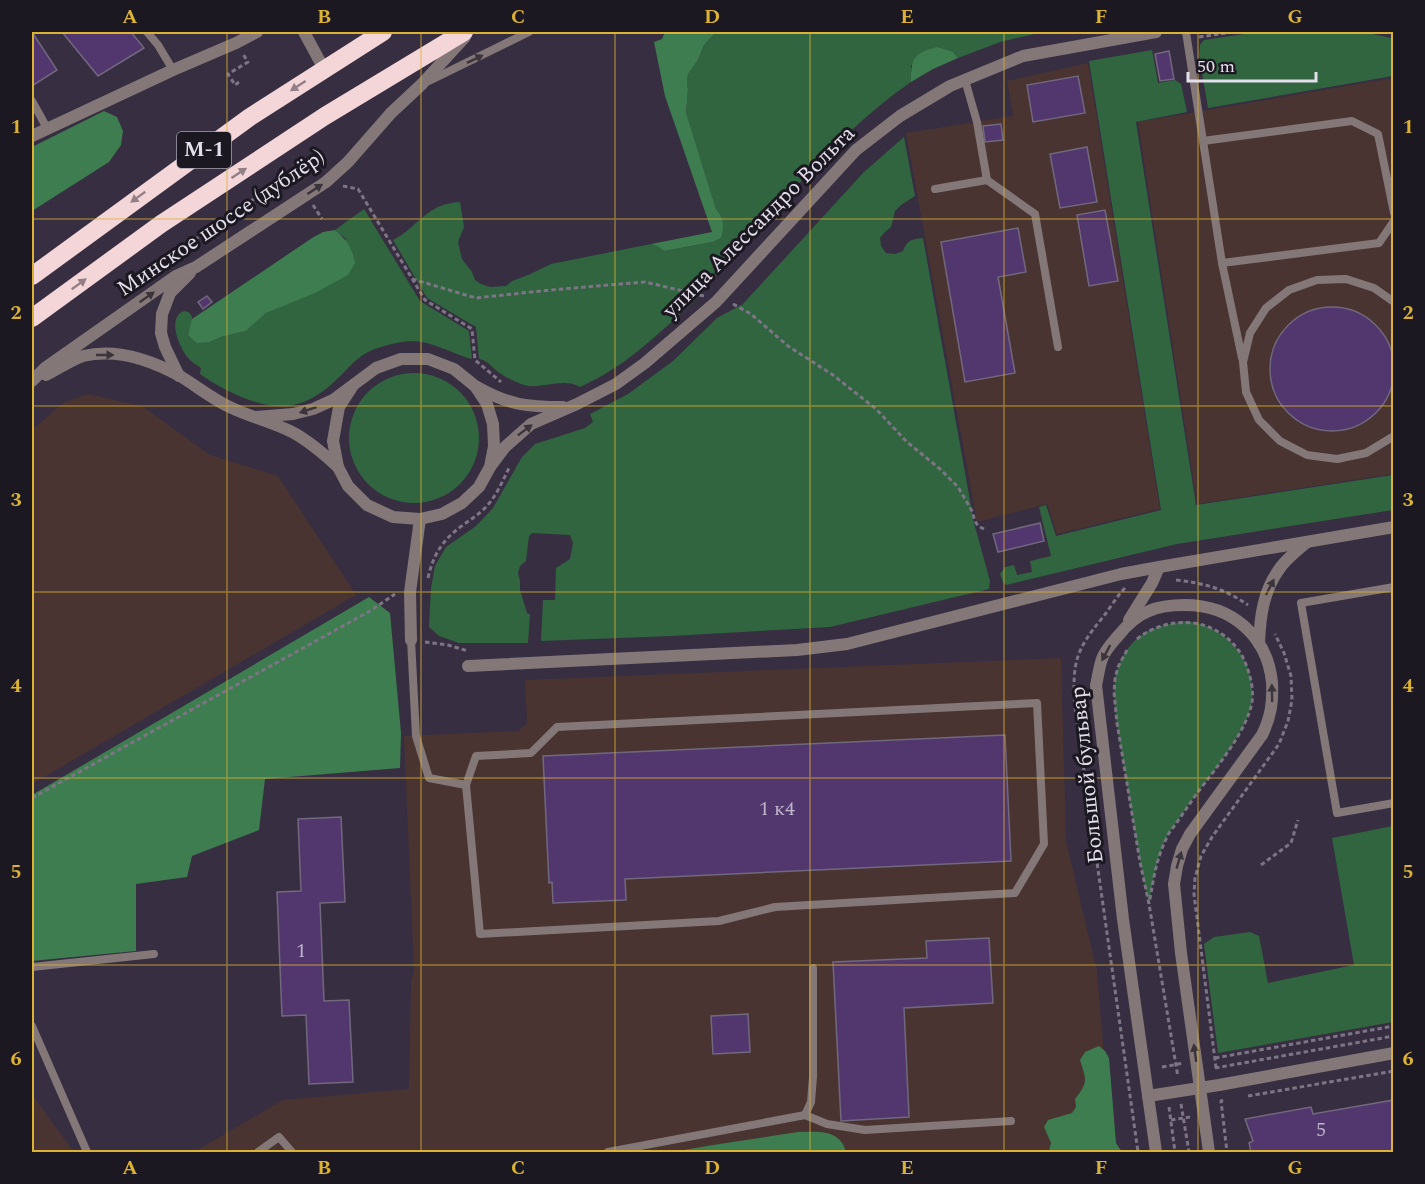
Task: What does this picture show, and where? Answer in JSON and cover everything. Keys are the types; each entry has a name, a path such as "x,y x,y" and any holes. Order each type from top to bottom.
{"highway":[{"name":"М-1","path":"32,276 250,117 383,32"},
{"name":"М-1","path":"32,318 161,224 325,116 464,32"}],"street":[{"path":"32,136 257,32"},
{"path":"304,32 324,69"},
{"name":"Минское шоссе (дублёр)","path":"32,382 45,368 176,276 196,267 326,182 348,162 391,113 422,84 470,32"},
{"name":"улица Алессандро Вольта","path":"489,467 505,447 531,424 616,384 645,363 716,302 856,150 900,116 950,86 1023,57 1156,32"},
{"path":"179,376 161,333 162,314 170,294 196,267"},
{"path":"32,382 82,357 100,354 130,356 179,376 233,409 296,434 338,467"},
{"path":"256,417 293,414 313,409 333,400 375,368 401,359 428,359 454,369 475,386 496,397 528,406 571,406"},
{"path":"354,384 339,407 333,441 338,467 348,486 368,505 393,517 420,519 442,514 462,503 478,487 489,467 494,446 493,424 487,404 475,386"},
{"path":"411,640 410,592 420,519"},
{"path":"468,666 797,650 847,644 1121,574 1394,527"},
{"path":"1259,644 1266,592 1280,568 1307,542"},
{"path":"1124,628 1152,584 1159,567"},
{"name":"Большой бульвар","path":"1156,1152 1123,919 1096,686 1102,658 1124,628 1136,618 1149,610 1162,607 1197,605 1215,609 1242,624 1259,644 1269,664 1273,693 1272,708 1262,735 1190,834 1182,849 1174,884 1180,946 1209,1152"},
{"path":"1148,1096 1394,1053"}],"lane":[{"path":"147,32 173,70"},
{"path":"422,84 530,32"},
{"path":"1186,35 1222,263 1243,362 1246,392 1259,420 1280,441 1307,455 1337,459 1366,453 1394,436"},
{"path":"965,80 977,122 987,180 1035,214 1058,347"},
{"path":"32,101 47,128"},
{"path":"1203,141 1352,121 1377,134 1394,213"},
{"path":"935,189 987,180"},
{"path":"1222,263 1379,243 1394,220"},
{"path":"1243,362 1250,333 1255,325 1266,308 1289,290 1317,280 1346,279 1374,288 1394,302"},
{"path":"1394,587 1301,603 1337,813 1394,803"},
{"path":"411,640 416,736 429,778 466,785"},
{"path":"1036,703 1044,844 1015,893 775,907 719,921 480,934 466,785 476,756 531,753 557,727 1036,703"},
{"path":"32,967 154,954"},
{"path":"805,1115 811,1102 813,1077 813,968"},
{"path":"32,1026 87,1152"},
{"path":"608,1152 805,1115 826,1124 865,1130 1011,1122"},
{"path":"258,1152 279,1137 292,1152"}],"path":[{"path":"1186,35 1233,32"},
{"path":"1386,32 1394,33"},
{"path":"236,43 248,62 228,74 235,85 239,82"},
{"path":"139,278 289,175"},
{"path":"343,186 358,189 425,300 472,329 475,360 503,383"},
{"path":"313,205 322,219"},
{"path":"412,279 476,298 645,282 703,295 716,302 734,304 751,314 788,346 833,375 876,409 907,442 958,487 978,526 984,529"},
{"path":"1152,584 1177,580 1215,587 1249,605 1277,637 1291,676 1292,700 1280,744 1212,837 1201,856 1195,878 1194,894 1216,1068 1394,1036"},
{"path":"1124,588 1086,639 1078,654 1073,679 1075,707 1138,1152"},
{"path":"32,798 370,611 397,593"},
{"path":"1135,641 1150,629 1186,621 1211,627 1234,644 1242,655 1248,668 1252,690 1250,709 1240,731 1161,848 1156,862 1149,904"},
{"path":"411,640 478,651"},
{"path":"1130,645 1118,667 1114,692 1117,723 1177,1074"},
{"path":"1261,865 1291,843 1298,820"},
{"path":"1215,1058 1394,1026"},
{"path":"1162,1067 1186,1063"},
{"path":"1244,1097 1394,1071"},
{"path":"1227,1152 1221,1101 1232,1099"},
{"path":"1181,1105 1189,1152"},
{"path":"1169,1107 1175,1152"},
{"path":"1171,1120 1194,1116"}],"shaded area":[{"path":"1088,63 1160,509 1057,534 1047,504 977,522 906,133 1013,116 1007,81"},
{"path":"1393,78 1393,474 1197,504 1138,122"},
{"path":"88,394 142,406 210,455 278,476 356,595 32,784 32,430 63,403"},
{"path":"1061,658 1066,841 1097,971 1112,1152 194,1152 283,1100 409,1089 411,981 414,971 404,736 518,731 527,723 525,680"},
{"path":"32,1095 74,1152 32,1152"}],"green space":[{"path":"665,32 716,32 704,45 698,60 688,74 686,113 723,226 721,238 713,242 664,251 651,244 712,232 665,96 654,42 662,39"},
{"path":"716,32 1043,32 1000,42 958,58 953,52 911,65 911,82 865,118 823,158 691,304 646,345 615,368 580,387 566,383 524,385 501,374 487,362 479,359 476,327 427,298 393,240 431,211 460,202 464,227 458,242 462,259 475,280 490,287 506,286 512,281 551,264 651,244 664,251 713,242 721,238 722,219 716,209 686,114 688,74 698,60 704,45"},
{"path":"1257,32 1364,32 1391,38 1393,39 1393,76 1208,108 1199,55 1200,45 1204,40"},
{"path":"937,47 953,52 958,58 911,82 915,58"},
{"path":"1152,50 1158,83 1175,80 1181,84 1187,112 1136,122 1196,505 1393,475 1393,510 1177,544 1006,585 1000,574 1005,567 1014,565 1017,575 1032,572 1030,561 1051,556 1039,507 1046,505 1056,536 1161,510 1089,61"},
{"path":"104,111 117,117 123,131 121,145 109,162 32,211 32,147"},
{"path":"904,137 915,196 895,211 891,227 880,238 881,246 886,253 895,254 903,251 910,241 923,238 974,523 990,581 989,589 830,627 541,641 543,600 555,600 556,568 570,559 573,543 570,535 532,533 529,536 526,561 520,566 518,573 520,590 527,613 530,614 528,643 459,643 439,636 429,627 431,588 435,566 446,547 476,526 493,508 522,457 535,444 585,428 593,422 590,414 628,394 673,361 717,318 743,304 864,172"},
{"path":"364,209 420,301 469,331 472,359 435,345 419,342 391,344 364,354 332,384 316,395 299,404 282,406 244,398 220,387 200,374 201,368 189,359 177,337 175,324 179,314 186,311 192,317 188,335 210,342 246,331 266,313 278,307 346,239 335,230"},
{"path":"335,230 343,237 354,258 355,263 348,275 315,293 266,313 246,331 210,342 197,343 188,335 192,319 312,238 323,232"},
{"path":"414,373 439,378 460,392 474,413 479,438 474,463 460,484 439,498 414,503 389,498 368,484 354,463 349,438 354,413 368,392 389,378"},
{"path":"369,597 390,613 401,733 400,768 265,779 259,830 192,856 187,877 136,884 136,951 32,961 32,795"},
{"path":"1186,621 1217,631 1235,646 1250,676 1252,701 1238,736 1169,833 1158,859 1149,904 1118,731 1114,700 1115,679 1122,657 1142,635 1155,628"},
{"path":"1393,826 1393,1022 1218,1053 1204,944 1214,937 1250,932 1259,936 1268,983 1354,965 1332,838"},
{"path":"1099,1046 1109,1058 1116,1143 1122,1152 1044,1152 1049,1151 1051,1143 1044,1127 1048,1120 1072,1113 1076,1107 1075,1099 1083,1088 1085,1080 1080,1060 1085,1052"},
{"path":"798,1132 827,1133 839,1139 846,1152 672,1152 713,1145"}],"building":[{"path":"32,32 57,70 32,86"},
{"path":"62,32 131,32 144,48 98,76"},
{"path":"1169,51 1174,79 1160,81 1155,54"},
{"path":"1078,76 1085,113 1033,122 1027,85"},
{"path":"1001,124 1003,140 985,142 983,126"},
{"path":"1087,147 1097,202 1060,208 1050,154"},
{"path":"1105,210 1118,281 1089,286 1077,215"},
{"path":"1018,228 1026,272 998,277 1015,373 965,382 941,242"},
{"path":"207,296 212,302 203,309 198,302"},
{"path":"1332,307 1356,311 1376,325 1390,345 1394,369 1390,393 1376,413 1356,427 1332,431 1308,427 1288,413 1274,393 1270,369 1274,345 1288,325 1308,311"},
{"path":"1040,523 1044,541 998,552 993,534"},
{"path":"1005,735 1011,861 625,879 626,900 553,903 552,882 549,883 543,756"},
{"path":"341,817 345,902 320,903 324,1001 349,1000 353,1082 309,1084 306,1015 282,1016 277,892 301,891 298,819"},
{"path":"989,938 993,1003 904,1008 909,1117 841,1121 833,962 927,958 926,941"},
{"path":"748,1014 750,1052 713,1054 711,1016"},
{"path":"1394,1100 1394,1152 1251,1152 1249,1143 1253,1141 1245,1119 1311,1107 1313,1114"}]}
